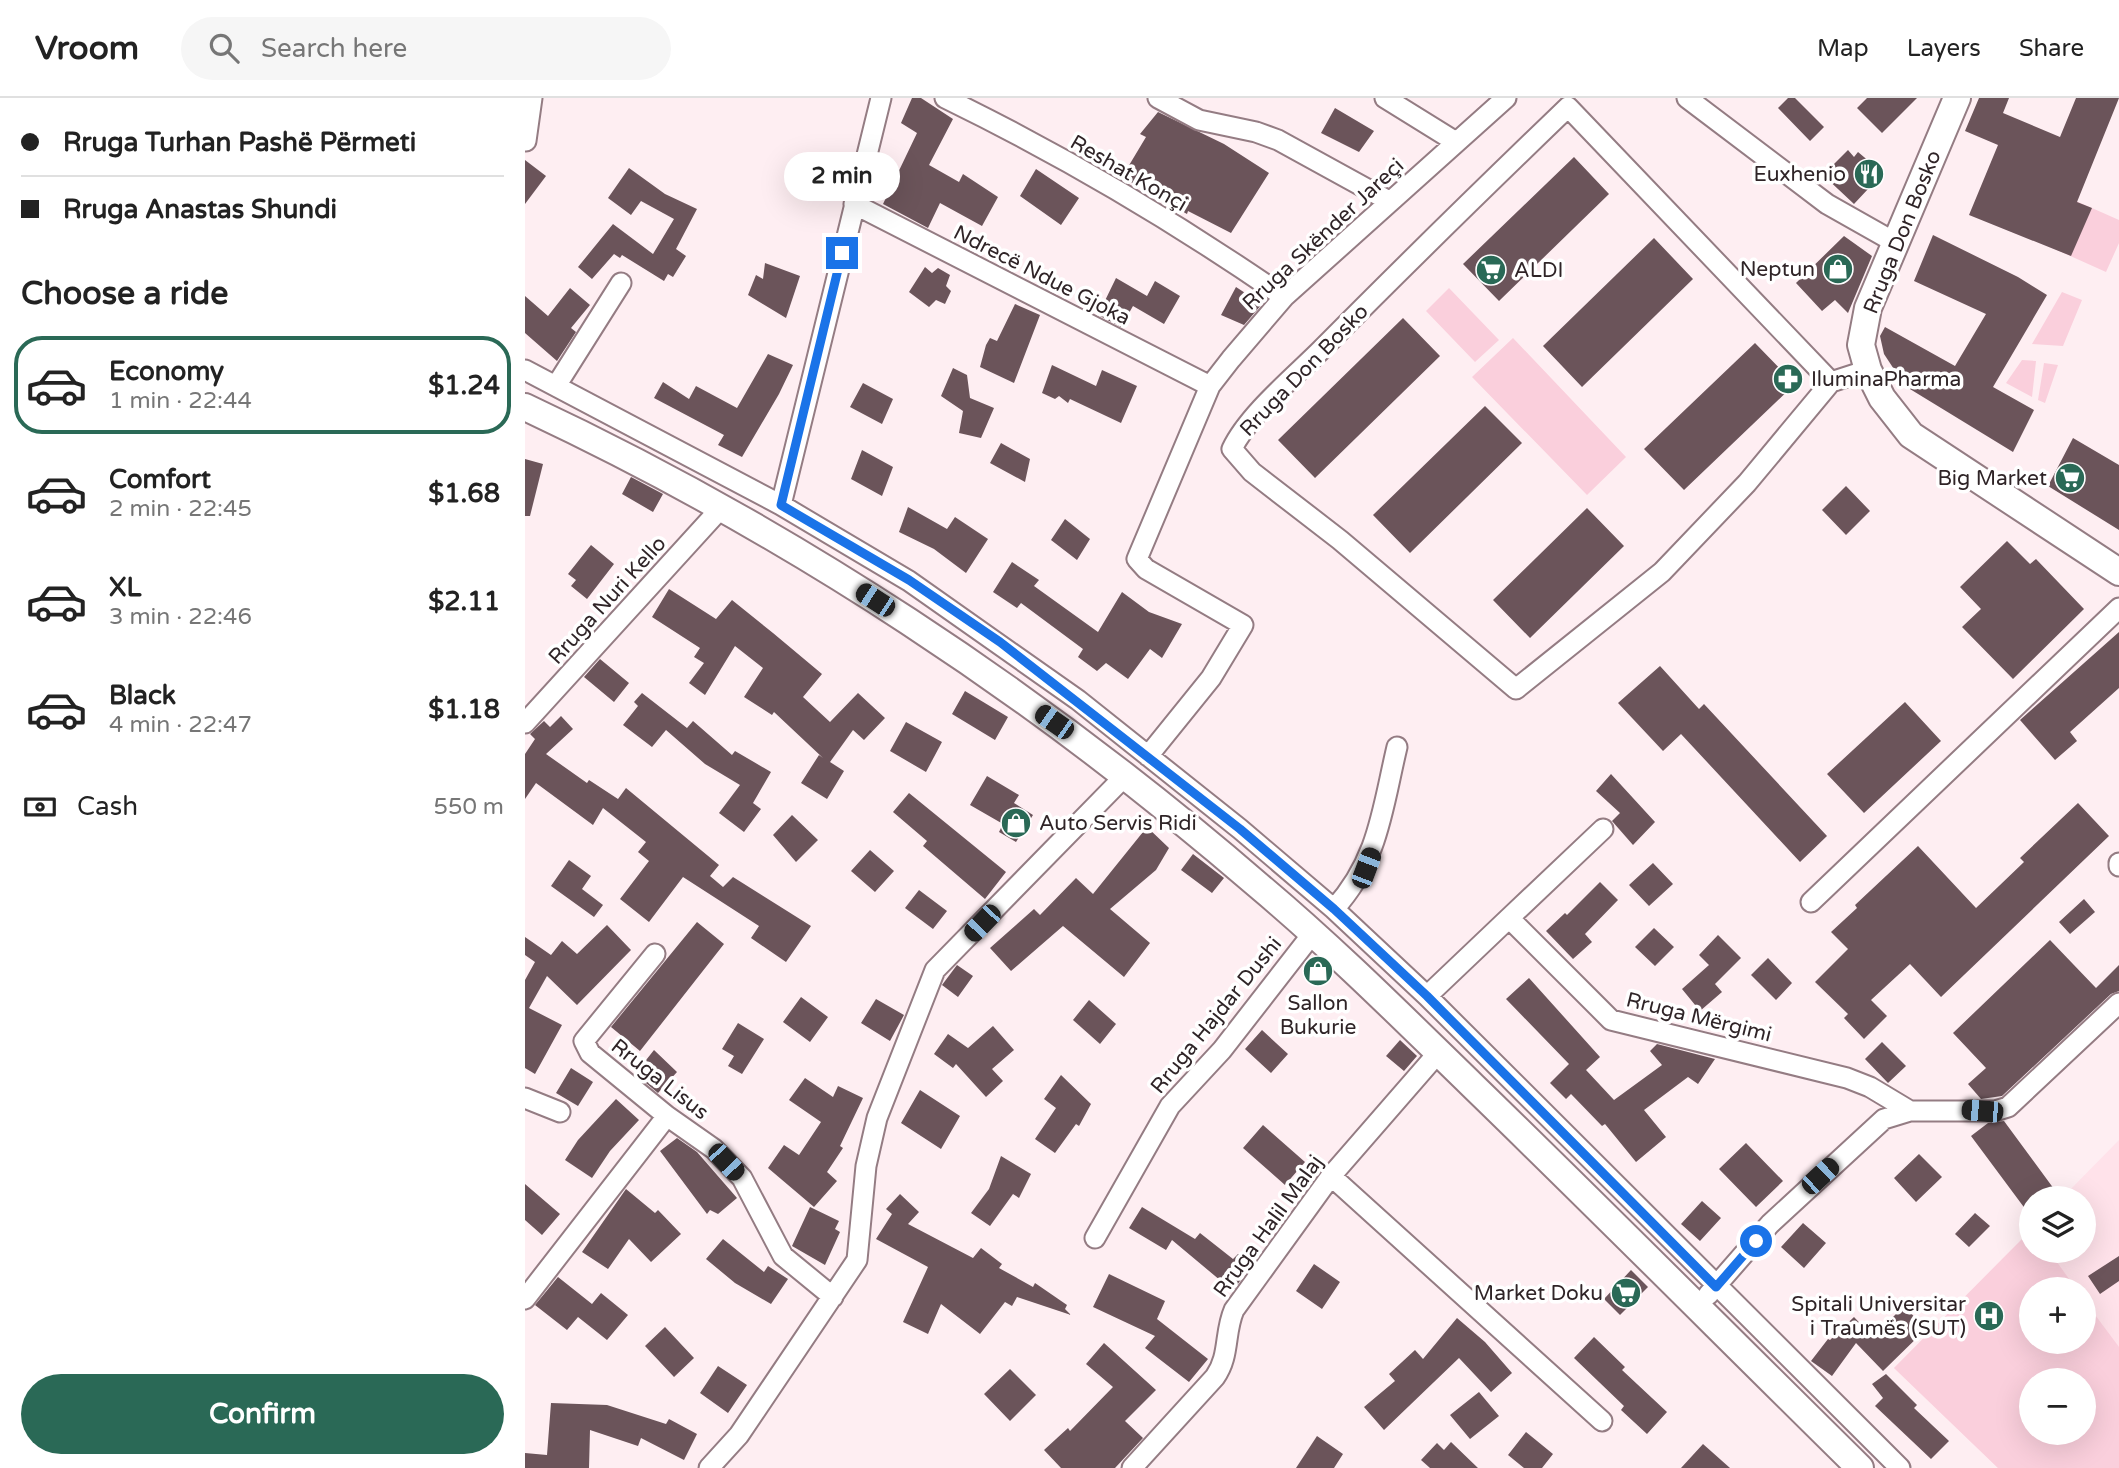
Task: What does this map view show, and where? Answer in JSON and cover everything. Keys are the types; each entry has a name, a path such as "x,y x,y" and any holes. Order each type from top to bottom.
{"street":[{"path":"526,141 533,98"},
{"path":"781,505 881,98"},
{"name":"Reshat Konçi","path":"945,98 990,120 1214,249 1284,297"},
{"path":"1159,98 1199,120 1256,132 1278,140 1389,201"},
{"path":"1385,98 1456,142"},
{"name":"Rruga Skënder Jareçi","path":"1148,756 1212,678 1243,625 1146,569 1137,559 1210,386 1284,297 1506,98"},
{"path":"1686,98 1827,204 1896,243"},
{"name":"Rruga Don Bosko","path":"1957,98 1868,308 1861,345 1868,370 1882,398 1911,435 2119,572"},
{"name":"Rruga Don Bosko","path":"1568,107 1831,382 1747,483 1662,572 1515,689 1340,540 1252,472 1232,449 1237,438 1298,373 1568,107"},
{"name":"Ndrecë Ndue Gjoka","path":"854,204 1210,386"},
{"path":"557,386 621,283"},
{"path":"525,370 781,505 909,580 966,619 1148,756 1334,909 1427,996 1900,1468"},
{"path":"1831,382 1868,370"},
{"path":"525,407 721,508 845,581 941,643 1125,776 1313,933 1860,1468"},
{"name":"Rruga Nuri Kello","path":"525,723 721,508"},
{"path":"1811,902 2119,608"},
{"path":"1334,909 1354,887 1374,847 1397,747"},
{"path":"709,1468 739,1435 857,1259 866,1166 877,1118 935,971 1125,776"},
{"path":"1427,996 1603,829"},
{"name":"Rruga Mërgimi","path":"1509,918 1611,1020 1847,1078 1870,1087 1910,1111"},
{"name":"Rruga Hajdar Dushi","path":"1095,1238 1170,1106 1222,1051 1313,933"},
{"name":"Rruga Lisus","path":"655,954 584,1041 590,1053 667,1116 714,1149 741,1178 783,1256 833,1297"},
{"path":"1697,1307 1770,1224 1873,1128 1895,1115 1910,1111 1982,1111 2008,1107 2119,1003"},
{"name":"Rruga Halil Malaj","path":"1132,1468 1224,1364 1228,1324 1234,1310 1331,1176 1438,1053"},
{"path":"525,1098 560,1112"},
{"path":"525,1299 667,1116"},
{"path":"1331,1176 1602,1421"}],"shaded area":[{"path":"2049,189 2119,220 2119,243 2106,272 2028,237"},
{"path":"1449,288 1499,340 1475,362 1426,311"},
{"path":"2062,292 2082,300 2063,346 2032,344"},
{"path":"1513,338 1626,457 1587,495 1472,377"},
{"path":"2022,360 2036,361 2032,397 2006,383"},
{"path":"2044,363 2058,365 2045,403 2038,400"},
{"name":"Spitali Universitar i Traumës (SUT)","path":"2119,1140 2119,1468 1998,1468 1894,1368 2019,1242 2019,1263 2096,1263 2096,1186 2074,1186"},
{"name":"Spitali Universitar i Traumës (SUT)","path":"2019,1242 2019,1263 2058,1263 2068,1277 2019,1277 2019,1354 2096,1354 2096,1316 2119,1347 2119,1468 1998,1468 1894,1368"}],"building":[{"path":"912,98 921,98 953,119 929,165 959,182 963,174 998,197 982,226 940,203 928,228 883,204 917,133 901,123"},
{"path":"1788,98 1795,98 1824,127 1810,141 1778,108"},
{"path":"1867,98 1917,98 1882,133 1857,108"},
{"path":"1979,98 2009,98 2003,113 2060,137 2076,98 2119,98 2077,202 2092,208 2071,256 1969,215 1998,145 1965,131"},
{"path":"1335,108 1374,131 1359,152 1321,133"},
{"path":"1158,112 1224,144 1269,173 1231,233 1188,211 1187,214 1122,177 1146,137 1140,134"},
{"path":"1848,150 1854,157 1858,152 1883,173 1854,204 1823,175"},
{"path":"1574,157 1609,194 1499,301 1463,264"},
{"path":"525,160 546,176 525,204"},
{"path":"629,168 665,194 697,209 676,249 686,256 673,277 668,274 664,281 622,255 620,258 614,254 592,279 578,267 613,224 653,254 674,219 641,201 631,215 608,198"},
{"path":"1036,169 1079,198 1061,225 1020,196"},
{"path":"1933,235 2018,277 2047,295 1993,387 2034,410 2013,452 1905,386 1884,354 1880,336 1885,327 1955,366 1986,314 1914,281"},
{"name":"Neptun","path":"1844,236 1872,256 1848,313 1835,300 1822,311 1796,283"},
{"path":"1654,238 1693,279 1582,387 1543,346"},
{"path":"765,263 800,276 786,318 748,295 756,275 763,279"},
{"path":"925,267 932,273 938,268 950,275 946,286 951,291 945,304 936,300 929,307 909,292"},
{"path":"1116,278 1147,296 1155,281 1180,296 1164,324 1133,306 1121,327 1098,315"},
{"path":"1236,287 1262,304 1244,325 1221,315"},
{"path":"570,288 590,305 571,328 576,332 557,361 525,333 525,296 548,316"},
{"path":"1015,304 1040,315 1014,383 980,367 986,345 990,338 997,341"},
{"path":"1403,318 1440,356 1315,478 1278,440"},
{"path":"1755,343 1795,384 1684,490 1644,449"},
{"path":"768,354 793,365 742,457 718,445 724,435 654,398 663,382 689,399 696,386 737,408"},
{"path":"1052,365 1096,386 1102,370 1137,386 1121,423 1070,399 1068,403 1059,396 1055,399 1042,393"},
{"path":"953,368 967,375 970,398 994,408 981,438 959,433 963,411 941,396"},
{"path":"863,383 893,399 882,424 850,407"},
{"path":"1485,406 1522,443 1410,553 1373,515"},
{"path":"2073,438 2119,465 2119,530 2048,486"},
{"path":"1001,443 1030,459 1025,482 990,463"},
{"path":"862,450 893,467 882,496 851,479"},
{"path":"525,459 543,464 530,516 525,516"},
{"path":"631,477 663,494 653,512 622,494"},
{"path":"1846,486 1870,511 1846,535 1822,510"},
{"path":"908,507 947,529 955,517 988,539 966,573 934,549 899,532"},
{"path":"1587,508 1624,546 1530,638 1493,600"},
{"path":"1065,519 1090,539 1077,560 1051,540"},
{"path":"2007,541 2030,564 2036,559 2084,609 2013,679 1962,627 1981,609 1960,587"},
{"path":"591,545 614,564 587,599 571,586 576,580 568,574"},
{"path":"1012,562 1039,580 1034,586 1098,632 1122,592 1149,612 1182,624 1162,658 1150,649 1128,679 1106,663 1097,671 1078,657 1083,649 1021,603 1017,608 993,592"},
{"path":"669,589 716,619 732,600 773,633 822,674 803,697 830,722 858,693 885,718 864,740 853,730 830,762 844,771 827,799 801,783 819,755 823,758 774,712 772,715 744,697 763,668 735,646 705,695 689,683 704,663 694,657 700,648 652,617"},
{"path":"2119,632 2119,688 2070,732 2077,741 2055,760 2020,720"},
{"path":"600,659 629,683 614,702 584,677"},
{"path":"1660,666 1699,709 1704,704 1827,836 1800,862 1681,734 1663,751 1618,703"},
{"path":"965,691 1008,717 995,740 952,714"},
{"path":"642,693 687,728 693,721 732,755 735,751 771,772 753,803 761,809 744,832 719,813 740,785 705,764 666,730 652,747 623,725 638,706 634,702"},
{"path":"1905,702 1941,741 1864,813 1827,774"},
{"path":"561,716 573,729 546,754 587,783 589,780 618,799 626,788 719,865 710,876 723,887 733,877 811,926 786,962 751,938 759,926 683,877 649,922 620,899 649,861 638,852 646,842 603,808 593,825 536,783 525,799 525,754 535,739 530,734 544,721 550,727"},
{"path":"906,722 942,742 926,772 890,751"},
{"path":"1611,774 1655,822 1633,845 1612,821 1620,813 1596,791"},
{"path":"987,776 1019,795 1014,803 1033,815 1016,842 999,832 1003,824 970,805"},
{"path":"909,793 1006,872 985,899 923,846 927,841 893,812"},
{"path":"2078,803 2109,836 1941,997 1910,964 1871,1000 1887,1016 1864,1039 1844,1018 1848,1014 1815,982 1848,949 1831,932 1857,908 1855,905 1918,846 1976,908 2024,862 2020,858"},
{"path":"792,815 818,840 796,862 773,835"},
{"path":"1147,827 1169,848 1156,870 1110,909 1150,943 1124,977 1063,926 1011,971 990,948 1034,909 1040,915 1076,878 1093,894"},
{"path":"870,850 894,871 875,892 851,871"},
{"path":"1193,854 1224,878 1212,893 1181,870"},
{"path":"569,860 591,876 582,889 603,905 594,917 551,886"},
{"path":"1653,863 1673,884 1649,906 1629,885"},
{"path":"1600,882 1618,900 1585,934 1592,942 1573,959 1546,931 1565,913 1567,915"},
{"path":"919,890 947,911 933,929 905,908"},
{"path":"2084,899 2095,912 2070,934 2059,922"},
{"path":"697,922 724,944 640,1051 611,1027"},
{"path":"607,925 631,950 577,1005 547,976 529,1008 562,1025 535,1074 525,1068 525,980 535,962 525,955 525,937 551,955 562,941 577,954"},
{"path":"1654,928 1674,947 1655,966 1635,947"},
{"path":"1718,935 1741,958 1715,984 1722,992 1700,1011 1682,989 1709,965 1699,955"},
{"path":"2050,940 2096,988 2119,965 2119,991 2111,994 2002,1096 1981,1099 1968,1084 1986,1068 1953,1033"},
{"path":"1768,958 1792,983 1776,1000 1751,975"},
{"path":"957,965 973,976 958,997 942,985"},
{"path":"1529,978 1600,1057 1586,1070 1614,1100 1662,1065 1650,1051 1657,1044 1715,1059 1698,1084 1688,1077 1644,1110 1666,1137 1636,1162 1605,1124 1602,1126 1571,1094 1566,1099 1550,1083 1569,1064 1506,999"},
{"path":"801,997 828,1017 810,1042 783,1022"},
{"path":"876,999 904,1015 890,1041 861,1023"},
{"path":"1089,1000 1116,1024 1100,1044 1073,1020"},
{"path":"738,1023 764,1039 742,1074 728,1066 734,1056 722,1049"},
{"path":"993,1026 1014,1050 992,1069 1003,1081 986,1097 956,1064 953,1068 934,1054 948,1034 968,1048"},
{"path":"1262,1030 1288,1054 1271,1073 1245,1049"},
{"path":"1400,1040 1417,1056 1404,1071 1386,1056"},
{"path":"1882,1042 1906,1066 1888,1083 1865,1059"},
{"path":"654,1050 677,1072 658,1093 635,1074"},
{"path":"571,1068 593,1082 578,1106 556,1093"},
{"path":"1061,1075 1091,1104 1079,1126 1076,1124 1055,1153 1035,1139 1056,1108 1044,1099"},
{"path":"805,1078 833,1097 838,1086 863,1098 840,1146 843,1148 827,1172 837,1181 814,1207 768,1168 784,1145 799,1155 821,1122 789,1100"},
{"path":"920,1090 960,1116 941,1149 901,1123"},
{"path":"616,1099 639,1120 610,1151 592,1178 565,1160 578,1140"},
{"path":"2004,1121 2052,1186 2019,1186 2019,1201 1971,1136 1988,1123"},
{"path":"1263,1125 1305,1162 1285,1185 1243,1148"},
{"path":"677,1138 697,1152 737,1198 718,1214 710,1210 707,1214 660,1151"},
{"path":"1746,1143 1783,1181 1756,1207 1719,1169"},
{"path":"1919,1154 1942,1177 1916,1202 1894,1178"},
{"path":"1001,1156 1031,1174 1019,1198 1013,1194 990,1226 971,1213 989,1189"},
{"path":"525,1184 560,1214 542,1235 525,1220"},
{"path":"626,1189 655,1213 658,1210 681,1234 651,1262 629,1239 608,1269 582,1252"},
{"path":"900,1194 919,1212 908,1224 973,1258 981,1248 1002,1264 999,1268 1033,1287 1035,1283 1067,1305 1065,1309 1071,1315 1017,1297 1012,1306 1005,1302 980,1334 941,1304 928,1334 903,1322 928,1267 876,1239 892,1214 886,1209"},
{"path":"1702,1201 1721,1218 1700,1241 1681,1224"},
{"path":"810,1207 839,1221 835,1229 840,1232 825,1265 792,1246"},
{"path":"1142,1207 1195,1239 1200,1233 1233,1259 1238,1254 1251,1265 1233,1291 1172,1240 1166,1250 1129,1228"},
{"path":"1975,1213 1990,1226 1969,1247 1955,1234"},
{"path":"1803,1223 1826,1243 1804,1268 1781,1247"},
{"path":"723,1239 764,1272 768,1266 788,1279 771,1304 735,1283 706,1259"},
{"path":"2119,1256 2119,1281 2100,1294 2096,1288 2096,1277 2088,1276"},
{"path":"1314,1264 1340,1282 1322,1309 1296,1291"},
{"name":"Market Doku","path":"1631,1270 1648,1287 1620,1315 1604,1299"},
{"path":"1109,1274 1165,1301 1157,1319 1208,1359 1189,1382 1145,1348 1155,1336 1093,1307"},
{"path":"558,1277 592,1304 601,1293 628,1315 607,1340 578,1317 567,1330 535,1305"},
{"path":"1904,1306 1926,1329 1883,1371 1856,1343 1832,1376 1811,1361 1828,1339 1854,1317 1873,1337"},
{"path":"1457,1318 1485,1342 1512,1373 1491,1392 1459,1358 1384,1430 1364,1407 1395,1381 1389,1374 1415,1350 1423,1359"},
{"path":"665,1327 694,1358 674,1377 645,1346"},
{"path":"1594,1337 1625,1367 1622,1370 1667,1412 1647,1434 1621,1410 1624,1406 1574,1358"},
{"path":"1104,1343 1156,1390 1125,1421 1143,1438 1115,1468 1061,1468 1044,1450 1068,1428 1070,1431 1113,1387 1086,1364"},
{"path":"718,1366 747,1385 728,1413 700,1393"},
{"path":"1010,1369 1036,1395 1010,1421 984,1394"},
{"path":"1886,1374 1917,1405 1914,1408 1949,1441 1931,1459 1875,1406 1883,1398 1872,1384"},
{"path":"1479,1392 1499,1416 1470,1439 1450,1415"},
{"path":"551,1403 607,1405 666,1424 669,1419 697,1434 684,1460 641,1438 638,1446 590,1430 589,1468 525,1468 525,1453 547,1455"},
{"path":"1526,1432 1553,1454 1542,1468 1524,1468 1508,1455"},
{"path":"1317,1436 1343,1454 1334,1468 1296,1468"},
{"path":"1451,1442 1478,1468 1430,1468 1421,1460 1437,1443 1444,1450"},
{"path":"1703,1444 1730,1468 1681,1468"}],"place":[{"name":"Euxhenio","path":"1869,174"},
{"name":"Neptun","path":"1838,269"},
{"name":"ALDI","path":"1491,270"},
{"name":"IluminaPharma","path":"1788,379"},
{"name":"Big Market","path":"2070,478"},
{"name":"Auto Servis Ridi","path":"1016,823"},
{"name":"Sallon Bukurie","path":"1318,971"},
{"name":"Market Doku","path":"1626,1293"},
{"name":"Spitali Universitar i Traumës (SUT)","path":"1989,1316"}],"route":[{"path":"842,253 781,505 909,580 1000,642 1078,700 1240,829 1383,953 1716,1287 1756,1241"}]}
